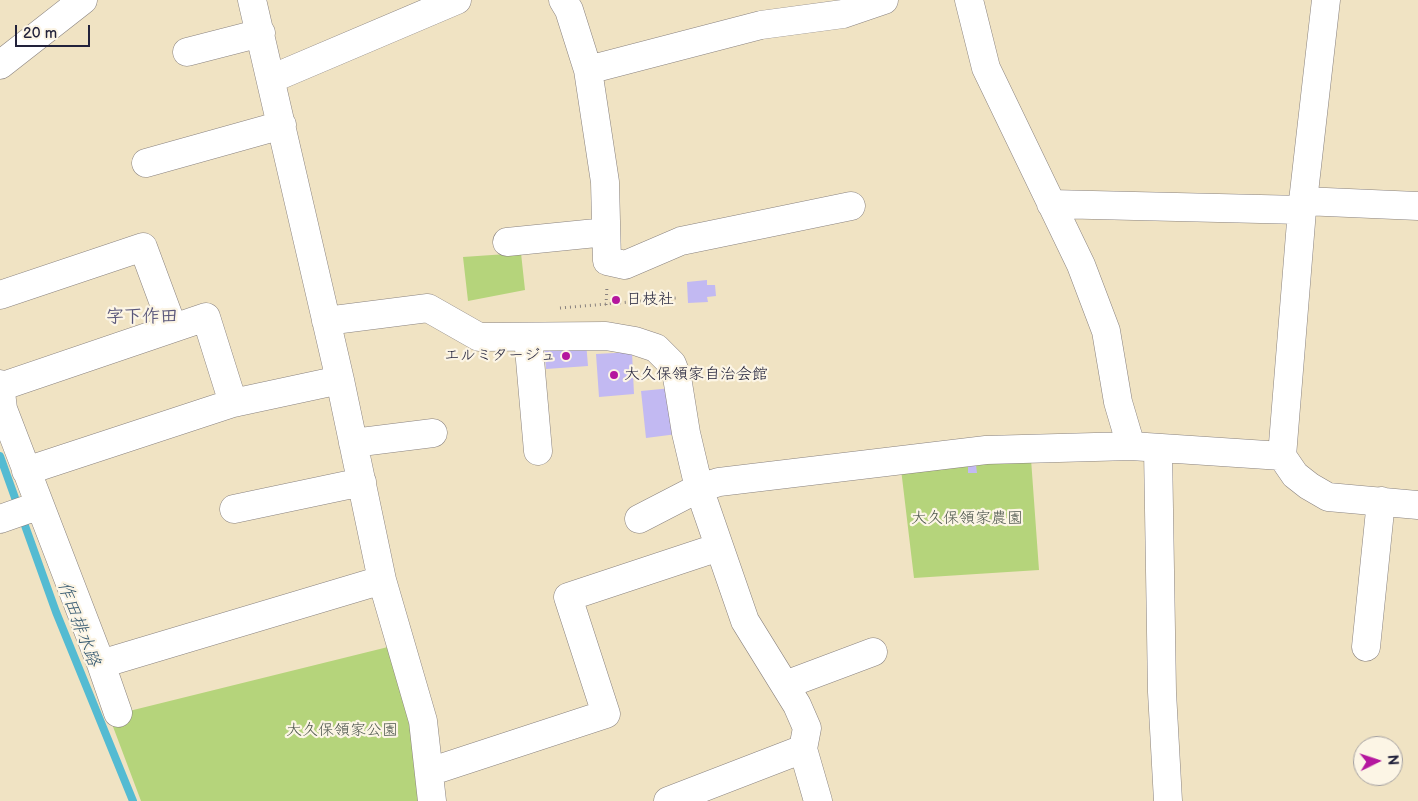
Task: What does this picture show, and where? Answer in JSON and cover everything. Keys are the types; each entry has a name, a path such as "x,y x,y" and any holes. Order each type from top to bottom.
{"street":[{"path":"0,65 83,0"},
{"path":"252,0 340,380 382,580 423,721 432,801"},
{"path":"271,79 457,0"},
{"path":"563,0 569,10 588,70 605,182 607,260 625,265 681,241 851,206"},
{"path":"588,70 761,25 843,14 884,0"},
{"path":"969,0 986,68 1081,265 1106,331 1118,402 1131,446"},
{"path":"1326,0 1303,205 1282,456 1295,475 1309,486 1328,496 1418,505"},
{"path":"187,52 261,33"},
{"path":"146,163 282,124"},
{"path":"1051,204 1418,206"},
{"path":"507,242 606,232"},
{"path":"0,295 143,247 172,328"},
{"path":"326,321 428,308 479,337 606,336 635,341 656,348 672,364 677,377 686,433 699,488 745,621 785,685 807,728 803,750 818,801"},
{"path":"118,713 101,664 19,512 26,471 3,409 0,386 206,317 233,403"},
{"path":"528,337 538,451"},
{"path":"26,471 233,403 340,380"},
{"path":"353,443 433,433"},
{"path":"639,519 699,488 719,482 986,450 1131,446 1282,456"},
{"path":"1158,449 1162,692 1168,801"},
{"path":"234,509 362,482"},
{"path":"1366,647 1381,501"},
{"path":"429,772 606,714 568,597 720,547"},
{"path":"101,664 382,580"},
{"path":"785,685 873,652"},
{"path":"668,801 803,750"}],"path":[{"path":"606,336 607,260"},
{"path":"559,308 676,298"}],"green space":[{"path":"521,253 525,290 468,301 463,257"},
{"name":"大久保領家農園","path":"1031,459 1039,570 914,578 901,469"},
{"name":"大久保領家公園","path":"392,646 413,725 423,801 141,801 109,716"}],"building":[{"path":"707,280 707,285 715,285 716,296 707,297 708,302 688,303 687,282"},
{"name":"エルミタージュ","path":"586,342 588,366 546,369 544,346"},
{"path":"632,352 634,394 599,397 596,354"},
{"path":"672,388 677,434 646,438 641,391"},
{"path":"976,465 977,473 968,473 968,466"}],"waterway":[{"name":"作田排水路","path":"0,456 56,612 133,801"}],"place":[{"name":"日枝社","path":"616,300"},
{"name":"エルミタージュ","path":"566,356"},
{"name":"大久保領家自治会館","path":"614,375"}],"district":[{"name":"字下作田","path":"142,317"}]}
